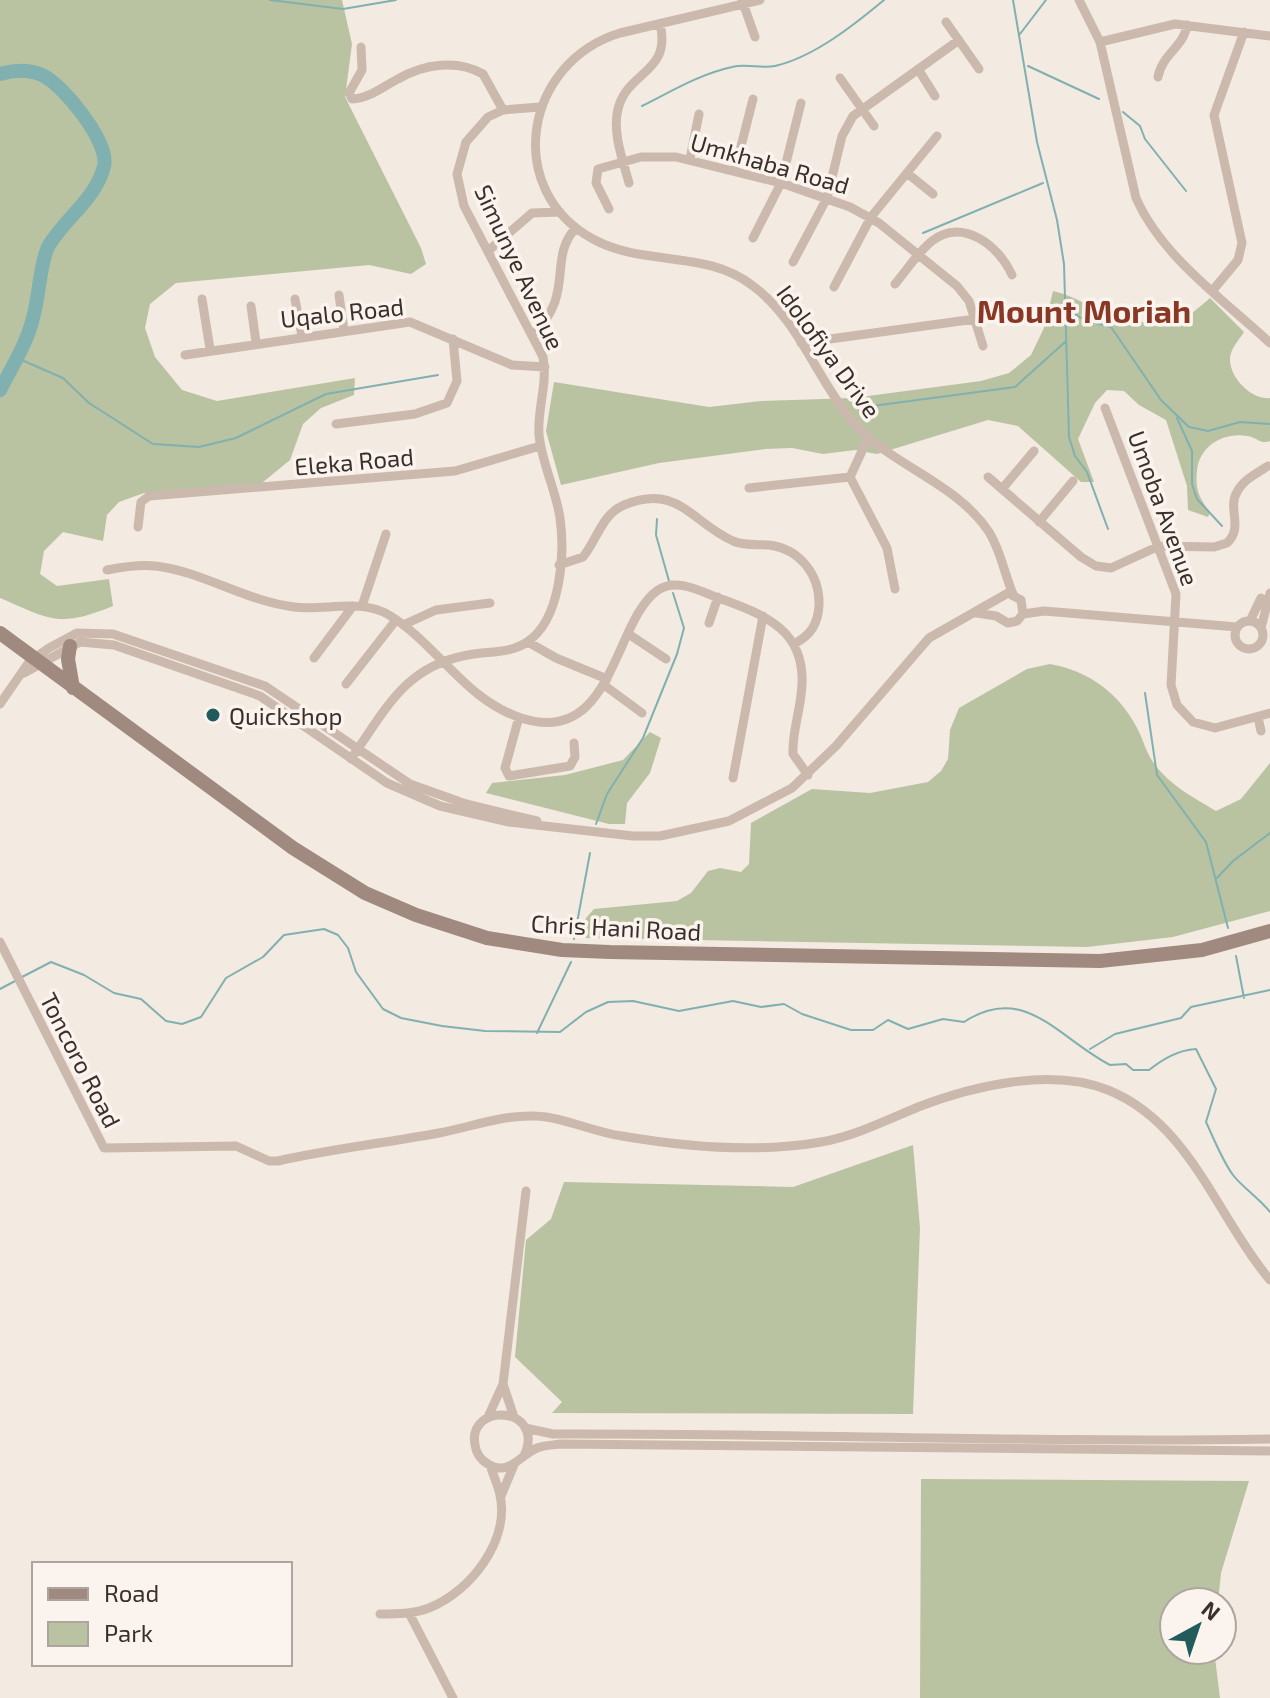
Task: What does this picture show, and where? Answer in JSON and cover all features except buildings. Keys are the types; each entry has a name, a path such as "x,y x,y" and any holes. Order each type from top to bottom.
{"main road":[{"name":"Chris Hani Road","path":"0,633 332,875 416,915 487,938 562,950 610,952 1100,961 1202,950 1270,931"},
{"path":"70,646 68,659 73,688"}],"street":[{"name":"Idolofiya Drive","path":"760,0 602,39 587,47 557,74 540,107 536,130 538,162 547,191 560,212 576,228 623,252 691,260 731,272 771,301 842,409 868,438 952,496 980,520 997,547 1013,594"},
{"path":"1079,0 1100,42 1136,198 1144,215 1167,245 1270,343"},
{"path":"743,2 755,37"},
{"path":"946,22 979,69"},
{"path":"629,183 617,128 618,110 626,92 659,57 663,43 660,24"},
{"path":"1100,42 1165,26 1187,25 1270,36"},
{"path":"1158,77 1164,60 1183,40 1187,25"},
{"path":"1213,290 1238,260 1242,243 1214,115 1244,32"},
{"path":"793,262 827,198 845,129 862,108 959,40"},
{"path":"361,47 362,70 349,93 352,99 370,94 407,74 453,63 483,74 503,110 540,107"},
{"path":"918,69 935,96"},
{"path":"840,78 874,126"},
{"path":"735,170 753,99"},
{"path":"753,238 781,183 801,103"},
{"name":"Simunye Avenue","path":"503,110 488,117 466,142 457,174 464,206 533,334 545,367 540,446 560,519 559,565 551,612 528,642"},
{"path":"690,159 699,114"},
{"path":"834,287 871,217 937,136"},
{"name":"Umkhaba Road","path":"623,160 658,155 690,159 781,183 871,217 964,293 983,346"},
{"path":"609,209 596,183 596,172 623,160"},
{"path":"907,173 933,194"},
{"path":"488,251 532,213 560,212"},
{"path":"533,334 555,308 563,244 576,228"},
{"path":"895,284 938,237 957,232 969,234 1000,254 1012,275"},
{"path":"339,295 344,331"},
{"path":"202,299 210,349"},
{"path":"295,299 302,336"},
{"path":"251,306 256,342"},
{"path":"801,343 975,319"},
{"name":"Uqalo Road","path":"185,355 256,342 410,322 512,365 545,367"},
{"path":"336,424 415,414 447,403 457,381 453,339"},
{"name":"Umoba Avenue","path":"1105,408 1176,594 1177,624 1171,685 1177,705 1193,722 1215,728 1270,713"},
{"path":"850,477 868,438"},
{"name":"Eleka Road","path":"138,527 143,499 455,471 517,450 540,446"},
{"path":"1002,489 1034,451"},
{"path":"988,477 1096,566 1119,566 1159,546 1214,547 1227,543 1236,528 1235,495 1245,482 1268,466"},
{"path":"749,488 850,477"},
{"path":"850,477 887,548 895,589"},
{"path":"1039,522 1073,481"},
{"path":"559,565 583,557 608,517 621,506 645,500 675,501 725,537 738,543 779,547 794,553 807,566 817,588 817,618 809,635 794,644"},
{"path":"314,658 358,606 386,534"},
{"path":"107,570 156,566 269,603 319,609 358,606 400,622 431,647 439,660 462,683 519,717 549,721 568,716 587,705 605,682 647,602 664,587 687,587 763,616 783,630 794,644 803,683 793,754 808,775"},
{"path":"996,616 997,600 1006,576"},
{"path":"1264,607 1270,593"},
{"path":"0,704 37,661 77,633 113,634 265,686 403,791 440,806 509,822 633,836 693,831 749,812 808,775 929,638 948,624 1013,594 1023,609"},
{"path":"709,623 718,597"},
{"path":"1023,609 1236,631 1250,621 1261,598 1265,633 1256,648"},
{"path":"346,684 400,622 436,610 490,603"},
{"path":"977,613 996,616 1008,623 1017,621 1023,609"},
{"path":"733,778 763,616"},
{"path":"1250,621 1265,633"},
{"path":"1236,631 1241,647 1270,649"},
{"path":"630,635 666,659"},
{"path":"37,661 70,646 91,641 114,645 240,687 354,754"},
{"path":"354,754 408,682 439,660 452,661 465,655 510,649 528,642 605,682 642,713"},
{"path":"519,717 505,768 509,776 570,766 575,757 574,743"},
{"path":"1258,717 1261,731"},
{"name":"Toncoro Road","path":"0,942 104,1148 236,1146 269,1161 278,1161 516,1116 561,1120 620,1136 650,1140 748,1147 795,1146 852,1134 946,1097 981,1089 1056,1080 1084,1083 1129,1101 1174,1139 1270,1280"},
{"path":"514,1465 501,1468 490,1465 479,1456 474,1439 476,1430 488,1417 503,1384 526,1191"},
{"path":"503,1384 514,1417"},
{"path":"488,1417 506,1414 525,1428 528,1439 524,1456"},
{"path":"525,1428 553,1434 909,1436 1055,1441 1270,1439"},
{"path":"380,1614 409,1613 449,1598 477,1572 495,1541 501,1496 514,1465 538,1448 561,1444 1270,1451"},
{"path":"490,1465 501,1496"},
{"path":"409,1613 453,1698"}],"green space":[{"path":"0,0 342,0 352,44 345,97 421,248 426,264 411,274 369,265 176,283 150,304 145,328 155,357 182,390 217,401 355,378 354,395 321,408 303,424 290,460 257,487 144,493 119,502 107,515 103,541 63,532 44,551 40,574 57,586 109,579 113,606 67,619 44,616 0,598"},
{"path":"1053,291 1115,318 1121,311 1159,326 1177,323 1210,298 1244,332 1231,353 1231,368 1238,381 1250,392 1270,398 1270,441 1229,436 1207,448 1199,462 1197,483 1210,512 1208,517 1188,510 1187,486 1166,420 1139,405 1124,391 1107,390 1095,403 1078,439 1094,482 1081,482 1018,426 988,420 877,454 855,450 823,454 792,448 765,449 659,463 561,485 546,431 554,382 709,407 761,401 853,398 981,381 1009,373 1031,355 1044,328"},
{"path":"1050,664 1078,672 1112,694 1130,715 1159,770 1182,790 1216,811 1241,799 1270,763 1270,911 1173,937 1087,947 586,938 581,934 586,918 594,909 677,901 691,893 708,871 720,868 741,872 749,864 751,823 812,789 870,793 928,782 941,771 948,759 950,730 959,708 1027,669"},
{"path":"650,732 661,738 650,773 627,803 625,824 609,824 486,793 492,783 565,775 623,760"},
{"path":"913,1145 920,1228 913,1414 552,1413 562,1402 515,1357 526,1240 551,1219 564,1182 793,1187"},
{"path":"921,1479 1249,1481 1220,1586 1158,1586 1158,1666 1216,1666 1220,1698 920,1698"}],"waterway":[{"path":"270,0 343,9 396,0"},
{"path":"642,106 720,70 790,62 819,48 884,0"},
{"path":"1013,0 1037,142 1057,220 1064,264 1069,437 1075,456 1087,472 1108,529"},
{"path":"1020,34 1046,0"},
{"path":"1028,66 1099,99"},
{"path":"0,74 21,71 37,73 51,81 93,129 104,156 104,166 94,188 48,247 30,327 0,390"},
{"path":"1123,112 1140,126 1145,139 1186,191"},
{"path":"923,233 1043,183"},
{"path":"1063,306 1084,320 1111,327 1161,400 1189,427 1208,431 1240,422 1270,424"},
{"path":"865,407 1015,387 1065,342"},
{"path":"17,358 63,378 89,403 153,444 199,447 236,438 326,394 438,375"},
{"path":"1177,418 1192,451 1192,484 1197,499 1222,526"},
{"path":"657,519 656,535 669,581"},
{"path":"596,824 607,794 643,738 677,654 684,628 673,593"},
{"path":"1145,693 1157,775 1206,842 1228,928"},
{"path":"1217,878 1233,861 1270,833"},
{"path":"574,939 590,853"},
{"path":"22,977 51,962 84,975 114,993 141,999 166,1021 182,1024 201,1017 226,978 263,957 284,935 324,929 338,935 348,948 356,972 383,1009 401,1018 442,1026 485,1031 560,1032 586,1012 608,1002 633,1001 679,1011 733,1001 761,1007 784,1004 802,1014 851,1030 873,1030 888,1020 908,1029 943,1019 964,1022 985,1011 1005,1008 1023,1011 1040,1018 1110,1065 1126,1064 1133,1070 1149,1070 1176,1053 1196,1049 1216,1089 1206,1122 1215,1142 1233,1175 1270,1212"},
{"path":"1236,956 1244,998"},
{"path":"537,1033 571,962"},
{"path":"0,989 17,980"},
{"path":"1090,1049 1115,1034 1181,1018 1191,1007 1270,990"}],"place":[{"name":"Quickshop","path":"213,715"}],"district":[{"name":"Mount Moriah","path":"1084,310"}]}
